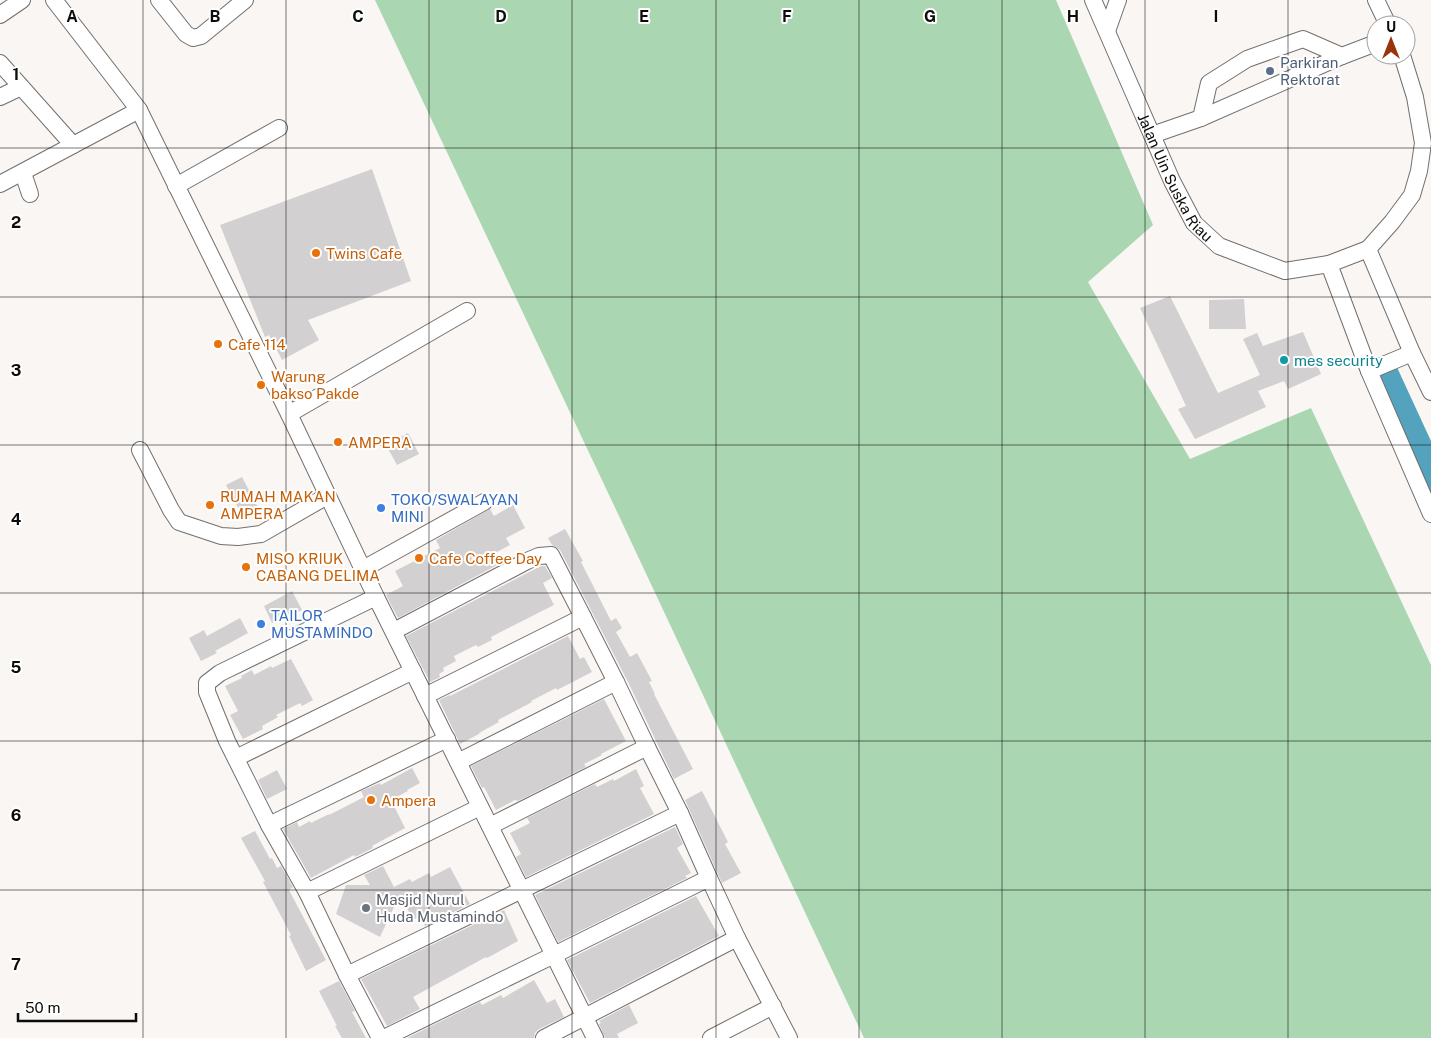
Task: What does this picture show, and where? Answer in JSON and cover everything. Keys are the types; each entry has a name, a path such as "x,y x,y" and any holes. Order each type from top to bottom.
{"street":[{"path":"0,15 22,0"},
{"path":"54,0 140,110 289,414 376,597 595,1038"},
{"path":"159,0 186,34 193,38 201,36 245,0"},
{"name":"Jalan Uin Suska Riau","path":"1093,0 1172,182 1194,223 1219,246 1285,271 1328,264 1368,249"},
{"path":"1108,31 1118,0"},
{"path":"1376,0 1383,15"},
{"path":"1201,118 1209,83 1247,60 1303,39 1342,56"},
{"path":"1152,135 1201,118 1366,47"},
{"path":"0,63 73,145"},
{"path":"1405,65 1415,97 1423,143 1419,170 1412,195 1368,249 1389,299 1408,355 1431,392"},
{"path":"0,97 21,87"},
{"path":"0,184 140,110"},
{"path":"176,186 279,128"},
{"path":"23,173 30,194"},
{"path":"1328,264 1346,312 1373,369 1431,514"},
{"path":"289,414 467,311"},
{"path":"1373,369 1408,355"},
{"path":"140,450 179,522 221,536 238,537 262,534 327,496"},
{"path":"363,569 484,502"},
{"path":"394,631 527,561 539,556 551,555 680,813 737,938 789,1038"},
{"path":"376,597 220,673 207,683 207,692 227,741 269,825 307,892 347,975 382,1038 554,956 709,878"},
{"path":"426,696 583,617"},
{"path":"236,758 413,671"},
{"path":"458,762 616,682"},
{"path":"269,825 447,739"},
{"path":"490,826 647,747"},
{"path":"307,892 480,807"},
{"path":"347,975 680,813"},
{"path":"544,1038 737,938"},
{"path":"711,1038 773,1006"}],"green space":[{"path":"375,0 1056,0 1153,225 1088,282 1190,459 1311,408 1431,665 1431,1038 864,1038"}],"water":[{"path":"1395,363 1431,441 1431,498 1373,372"}],"building":[{"name":"Twins Cafe","path":"372,169 411,281 308,320 319,340 282,360 269,335 265,337 220,225"},
{"path":"1170,296 1218,393 1260,375 1243,339 1257,333 1263,346 1303,332 1321,374 1288,389 1284,381 1258,391 1266,407 1195,439 1178,409 1186,406 1140,308"},
{"path":"1244,299 1246,329 1209,329 1209,300"},
{"path":"408,433 419,454 397,465 386,445"},
{"path":"242,477 260,511 244,519 226,485"},
{"path":"513,505 525,528 506,538 510,545 495,553 501,563 398,618 386,595 403,586 395,571 440,548 436,540 490,509 494,516"},
{"path":"565,529 583,561 581,562 611,621 616,618 622,628 616,632 630,657 637,653 652,681 649,682 654,694 693,769 674,779 629,684 560,550 552,545 548,538"},
{"path":"541,566 545,566 552,578 543,583 554,605 491,637 492,640 478,647 476,645 454,656 456,661 443,668 444,671 439,674 440,677 430,682 406,636"},
{"path":"292,591 302,610 272,623 264,606"},
{"path":"240,618 248,633 201,661 189,638 204,630 207,636"},
{"path":"568,636 580,659 584,657 592,672 531,701 460,744 439,700"},
{"path":"291,659 313,700 302,706 300,703 276,715 278,717 262,726 263,729 243,739 230,715 238,711 225,686 242,678 241,676 252,670 254,675 271,666 272,668"},
{"path":"604,699 626,741 584,764 586,767 496,810 471,766"},
{"path":"412,768 420,783 391,800 405,828 372,846 373,848 355,857 354,855 311,878 283,829 297,822 299,827 329,815 364,797 361,791 380,783 381,785"},
{"path":"636,769 644,786 640,788 654,814 526,877 516,857 521,854 510,833 530,823 527,818 595,784 597,787 613,779 614,781"},
{"path":"277,770 287,789 267,799 258,780"},
{"path":"702,791 728,842 725,844 741,873 722,883 685,800"},
{"path":"675,827 683,844 677,848 691,873 685,876 687,878 558,942 535,895"},
{"path":"255,831 270,859 272,858 277,868 281,866 293,887 289,890 326,960 306,971 289,936 291,935 263,882 265,881 241,838"},
{"path":"383,866 394,887 410,879 412,882 429,873 431,877 450,867 470,904 425,926 420,916 413,920 400,894 380,937 336,914 346,885 370,885 364,875"},
{"path":"696,896 719,936 590,1003 567,960"},
{"path":"504,910 518,941 413,997 420,1009 387,1026 361,979"},
{"path":"534,980 547,1003 555,999 564,1017 539,1029 535,1033 534,1038 407,1038 480,1002 482,1005 501,995 503,998"},
{"path":"339,981 355,1011 352,1012 366,1038 342,1038 335,1026 337,1026 319,991"},
{"path":"629,1005 638,1023 617,1034 619,1038 605,1038 599,1021"}],"place":[{"name":"Parkiran Rektorat","path":"1270,71"},
{"name":"Twins Cafe","path":"316,253"},
{"name":"Cafe 114","path":"218,344"},
{"name":"mes security","path":"1284,360"},
{"name":"Warung bakso Pakde","path":"261,385"},
{"name":"AMPERA","path":"338,442"},
{"name":"RUMAH MAKAN AMPERA","path":"210,505"},
{"name":"TOKO/SWALAYAN MINI","path":"381,508"},
{"name":"Cafe Coffee Day","path":"419,558"},
{"name":"MISO KRIUK CABANG DELIMA","path":"246,567"},
{"name":"TAILOR MUSTAMINDO","path":"261,624"},
{"name":"Ampera","path":"371,800"},
{"name":"Masjid Nurul Huda Mustamindo","path":"366,908"}]}
